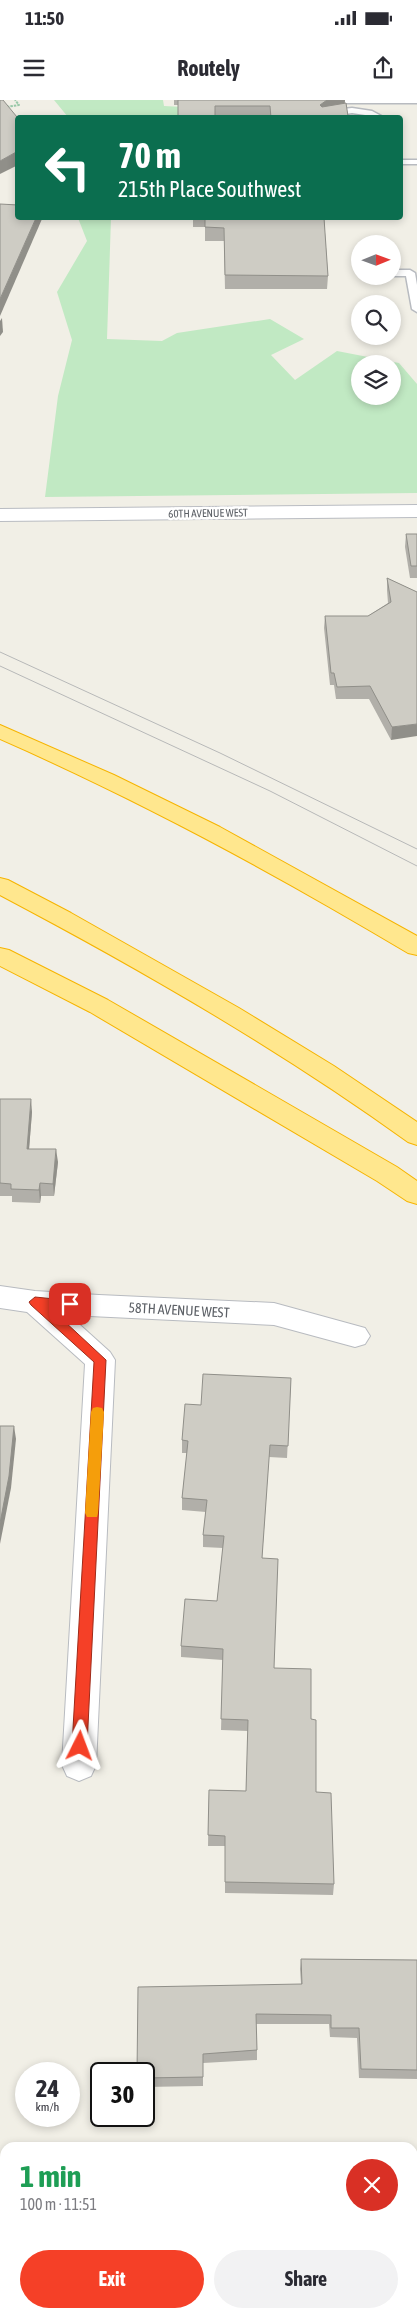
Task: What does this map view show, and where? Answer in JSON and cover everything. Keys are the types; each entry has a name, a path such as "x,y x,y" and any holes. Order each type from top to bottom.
{"highway":[{"path":"0,731 198,825 364,915 417,946"},
{"path":"0,886 57,915 229,1013 377,1106 417,1135"},
{"path":"0,956 99,1006 388,1174 417,1194"}],"street":[{"name":"60TH AVENUE WEST","path":"0,515 417,511"},
{"name":"58TH AVENUE WEST","path":"0,1297 35,1302 274,1314 355,1336"},
{"path":"35,1302 100,1360 78,1765"}],"lane":[{"path":"317,101 417,101"},
{"path":"327,115 334,111 368,111 375,115"},
{"path":"403,162 417,162"},
{"path":"401,273 410,273 417,309"}],"path":[{"path":"0,108 19,105 15,100"}],"green space":[{"path":"54,100 163,100 164,106 203,108 194,115 66,115"},
{"path":"79,220 111,220 107,339 162,341 177,333 270,319 304,339 271,355 295,380 337,351 358,355 351,355 351,405 401,405 401,365 417,384 417,493 45,497 58,396 72,340 57,292 87,241"}],"building":[{"path":"0,100 3,100 15,115 15,153 0,161"},
{"path":"178,100 327,100 320,105 322,107 346,103 348,115 271,115 270,106 215,106 215,115 178,115"},
{"path":"0,204 15,205 15,220 35,220 0,299"},
{"path":"205,220 324,220 328,276 225,275 224,228 205,227"},
{"path":"406,534 417,534 417,566 411,566"},
{"path":"387,578 417,592 417,724 392,727 370,686 337,687 334,673 331,673 325,616 368,616 391,602"},
{"path":"0,1099 31,1099 27,1149 56,1149 53,1184 40,1183 39,1190 11,1189 11,1184 0,1183"},
{"path":"203,1374 291,1378 288,1446 270,1445 262,1558 278,1559 274,1668 311,1669 311,1719 316,1720 316,1792 331,1793 334,1884 225,1882 225,1836 208,1835 209,1790 246,1791 248,1720 221,1719 223,1649 181,1646 185,1599 217,1601 224,1536 203,1535 207,1500 182,1498 188,1441 182,1440 185,1404 201,1405"},
{"path":"0,1426 14,1426 9,1476 0,1523"},
{"path":"301,1959 417,1960 417,2070 361,2069 359,2028 331,2028 331,2015 256,2014 257,2050 203,2054 203,2077 155,2078 155,2062 137,2062 138,1987 302,1984"}],"tram line":[{"path":"0,652 220,753 417,849"},
{"path":"0,666 270,791 417,866"}],"slow traffic":[{"path":"92,1513 97,1412"}],"route":[{"path":"70,1304 35,1302 100,1360 80,1746"}]}
